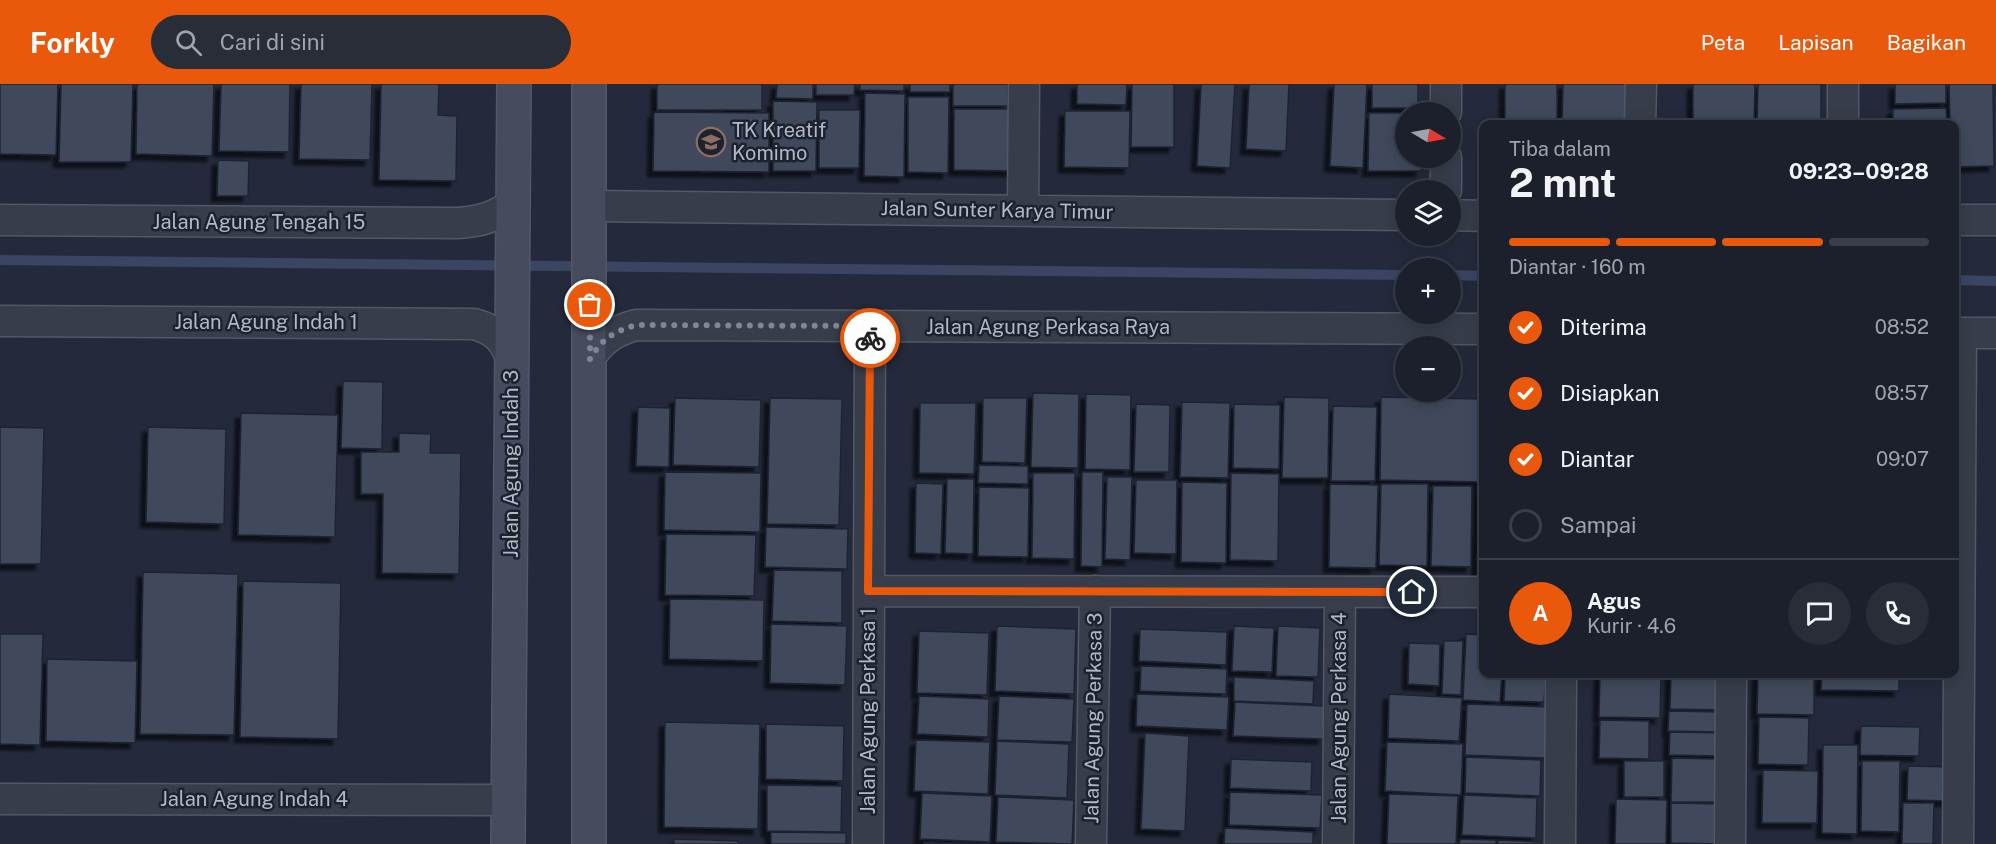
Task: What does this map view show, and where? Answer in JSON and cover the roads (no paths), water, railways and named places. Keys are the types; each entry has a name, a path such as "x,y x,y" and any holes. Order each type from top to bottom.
{"street":[{"name":"Jalan Agung Indah 3","path":"508,844 514,84"},
{"path":"589,84 589,844"},
{"path":"1023,210 1024,84"},
{"path":"1446,84 1446,102"},
{"path":"1640,120 1641,84"},
{"path":"1843,84 1843,120"},
{"name":"Jalan Agung Tengah 15","path":"0,220 458,223 479,222 497,216 513,204"},
{"name":"Jalan Sunter Karya Timur","path":"589,206 1395,215"},
{"path":"1461,215 1479,216"},
{"path":"1959,220 1996,220"},
{"name":"Jalan Agung Indah 1","path":"0,321 474,324 495,332 503,340 512,361"},
{"name":"Jalan Agung Perkasa Raya","path":"590,359 597,347 608,336 636,325 1479,329"},
{"name":"Jalan Agung Perkasa 1","path":"868,844 870,326"},
{"path":"1958,844 1975,333"},
{"path":"868,591 1479,592"},
{"name":"Jalan Agung Perkasa 3","path":"1091,844 1095,591"},
{"name":"Jalan Agung Perkasa 4","path":"1338,844 1340,592"},
{"path":"1560,844 1561,678"},
{"path":"1731,678 1731,844"},
{"name":"Jalan Agung Indah 4","path":"0,799 509,800"}],"waterway":[{"path":"0,260 1395,275"},
{"path":"1461,275 1479,276"},
{"path":"1959,280 1996,281"}],"place":[{"name":"TK Kreatif Komimo","path":"711,142"}]}
